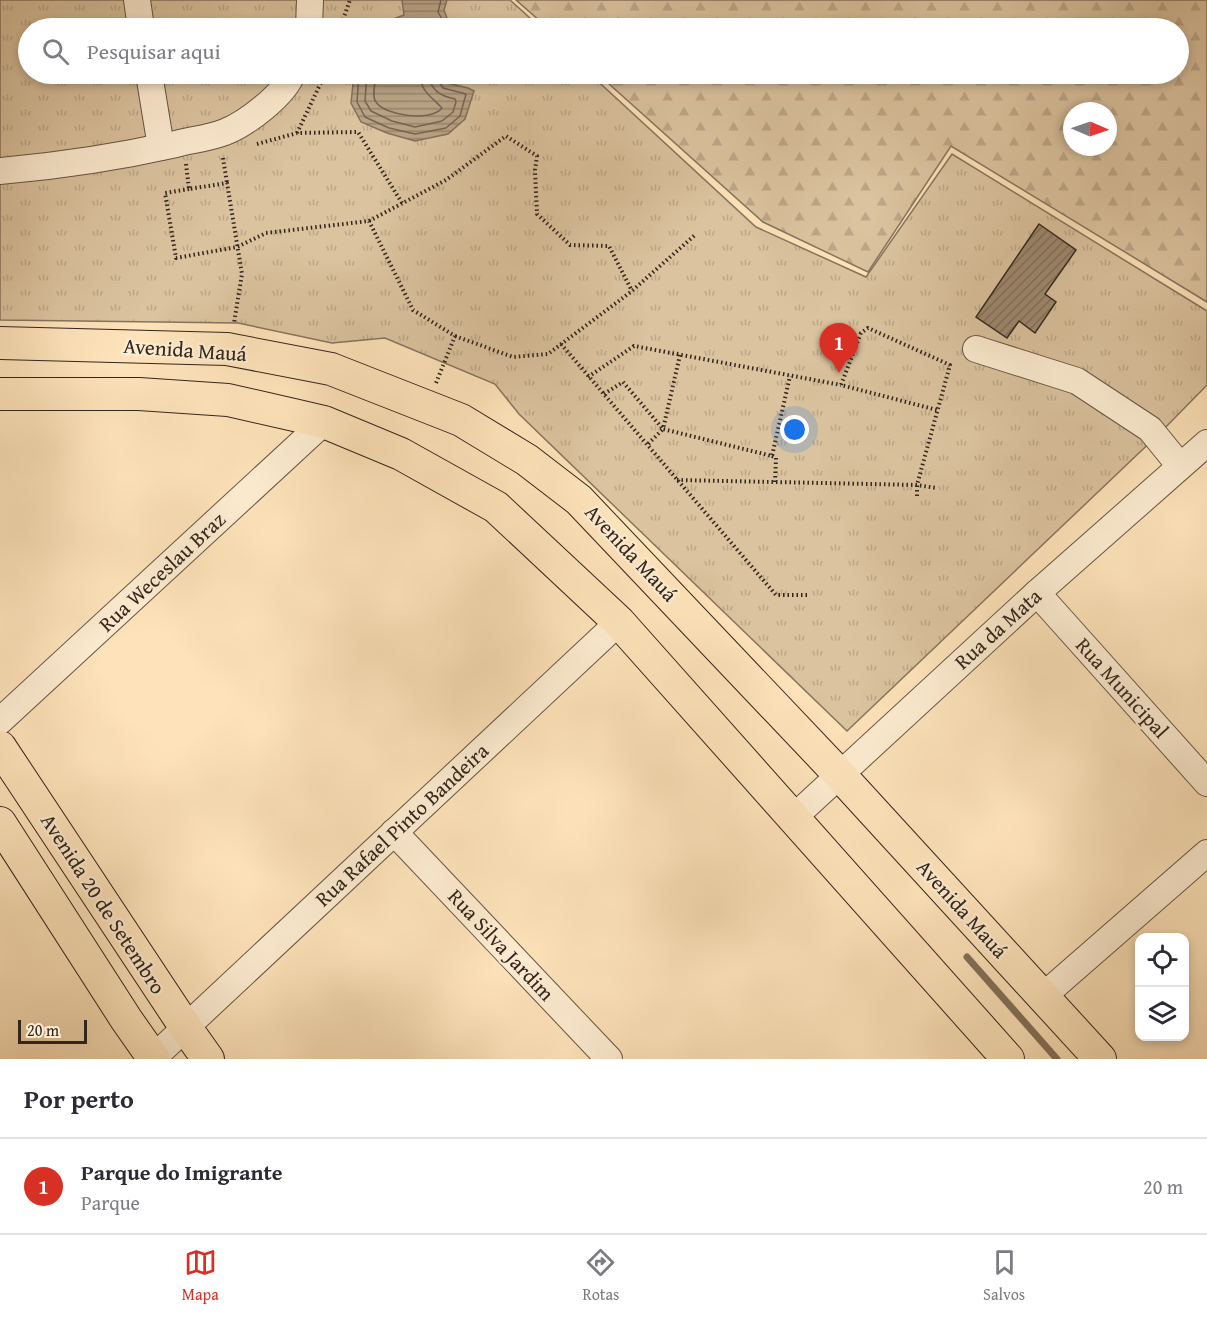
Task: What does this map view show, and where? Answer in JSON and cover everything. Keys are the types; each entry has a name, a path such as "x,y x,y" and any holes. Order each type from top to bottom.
{"main road":[{"name":"Avenida Mauá","path":"0,343 227,349 331,369 461,420 526,460 579,500 839,774 1100,1059"},
{"path":"0,394 139,394 228,400 324,422 401,454 496,507 620,622 999,1056"},
{"name":"Avenida 20 de Setembro","path":"0,747 208,1059"},
{"name":"Avenida 20 de Setembro","path":"0,823 153,1059"}],"street":[{"path":"137,0 140,18"},
{"path":"309,18 310,0"},
{"path":"151,84 172,144"},
{"path":"0,171 41,168 225,132 266,106 287,84"},
{"path":"976,349 1077,381 1150,429 1180,466"},
{"name":"Rua Weceslau Braz","path":"0,721 324,422"},
{"name":"Rua da Mata","path":"793,818 1037,593 1207,442"},
{"name":"Rua Municipal","path":"1037,593 1207,783"},
{"name":"Rua Rafael Pinto Bandeira","path":"153,1059 620,622"},
{"name":"Rua Silva Jardim","path":"394,832 609,1059"},
{"path":"1042,997 1207,853"}],"path":[{"path":"344,18 350,0"},
{"path":"297,133 320,84"},
{"path":"254,144 297,133 358,132 402,203"},
{"path":"227,183 165,193 176,258 237,247 266,234 369,221 446,180 506,136 537,156 535,170 537,214 570,245 609,246 632,291"},
{"path":"172,144 189,189"},
{"path":"222,153 242,274 227,349"},
{"path":"369,221 413,310 455,336 513,357 548,354 632,291 696,234"},
{"path":"841,385 855,345 861,333 868,328 950,365 917,485 917,496"},
{"path":"426,405 455,336"},
{"path":"561,345 776,595 810,595"},
{"path":"588,377 634,346 841,385 937,410"},
{"path":"647,445 663,429 680,355"},
{"path":"772,456 790,376"},
{"path":"604,394 623,382 663,429 776,458 775,482"},
{"path":"677,480 917,485 936,488"}],"green space":[{"path":"0,0 510,0 530,18 18,18 18,84 601,84 756,227 866,277 952,154 1207,311 1207,385 1161,432 847,731 519,414 495,384 385,338 332,343 238,323 0,320"},
{"path":"516,0 1207,0 1207,302 951,146 868,272 763,222 609,84 1189,84 1189,18 537,18"}],"water":[{"path":"402,0 447,0 444,10 447,18 396,18 404,15"},
{"path":"353,84 451,84 474,91 465,119 448,134 415,141 361,122 351,103"}],"building":[{"path":"1039,224 1076,250 1045,294 1056,302 1035,333 1019,321 1007,338 976,317"}],"waterway":[{"path":"967,957 1057,1059"}],"place":[{"name":"Parque do Imigrante","path":"839,373"}]}
